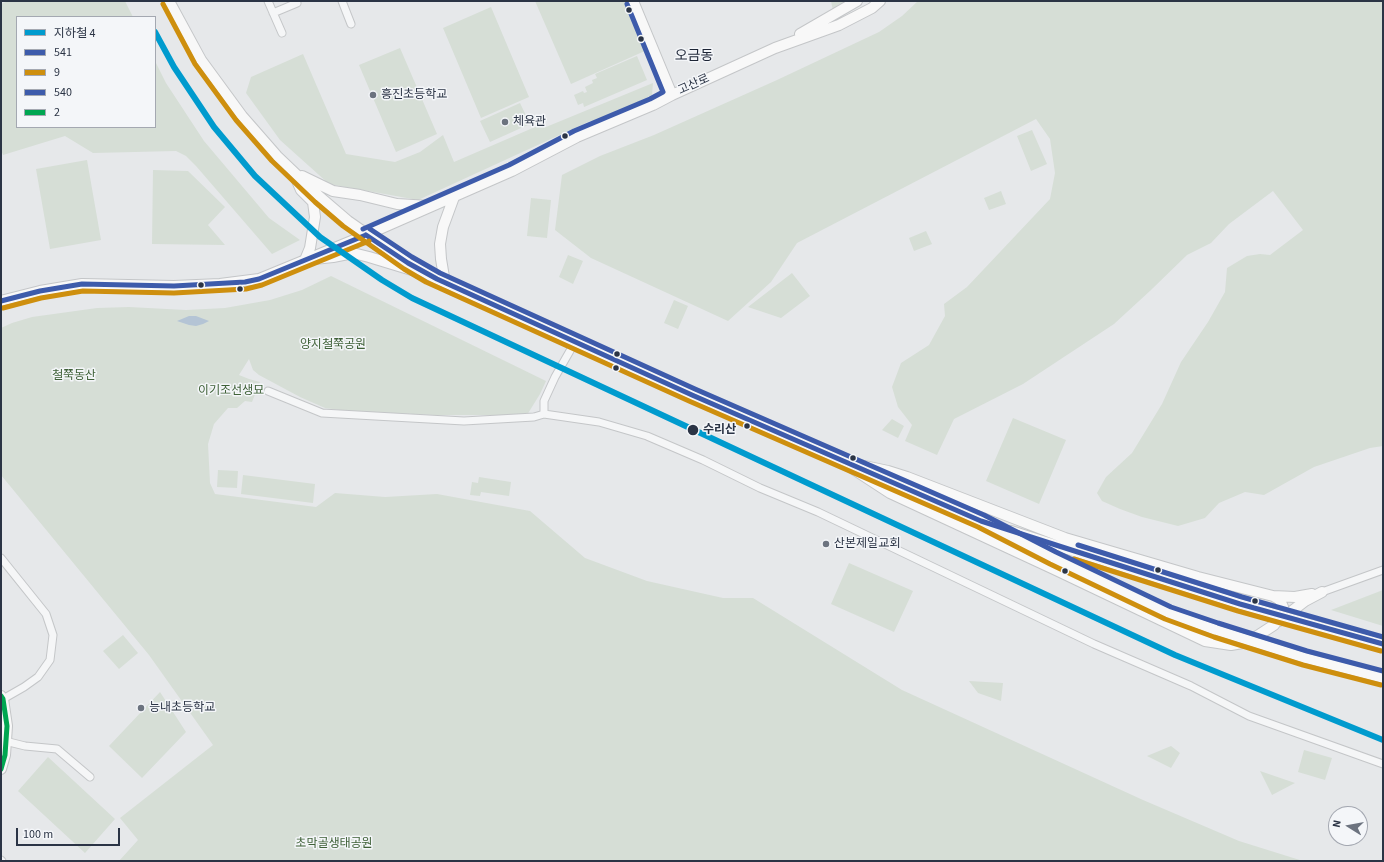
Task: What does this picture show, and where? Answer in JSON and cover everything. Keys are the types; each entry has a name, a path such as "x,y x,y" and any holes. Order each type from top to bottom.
{"street":[{"path":"169,1 201,60 242,116 277,156 320,197 366,235 430,276 841,461 980,521 1168,613 1305,658 1383,678"},
{"path":"268,1 282,33"},
{"path":"342,1 351,24"},
{"path":"633,1 672,95"},
{"name":"고산로","path":"775,48 857,1"},
{"name":"고산로","path":"1,301 40,291 82,284 174,286 245,282 260,279 366,235 512,171 577,137 653,106 672,95 775,48 839,25 872,8 880,1"},
{"path":"273,13 298,4"},
{"path":"293,171 333,192 360,195 397,204 431,206"},
{"path":"293,171 301,190 313,202 315,217 310,248 306,260 332,258 353,253 430,276"},
{"path":"445,283 440,244 443,227 454,196"},
{"path":"544,414 544,400 575,342"},
{"path":"268,391 322,413 464,421 534,417 544,414 598,422 647,436 703,460 760,488 818,512 1094,644 1191,686 1249,716 1383,764"},
{"path":"841,461 888,471 907,477 1065,538 1198,577 1273,596 1295,597 1322,592"},
{"path":"841,461 890,493 1205,641 1231,645 1248,642 1274,625 1305,601 1322,592 1383,570"},
{"path":"980,521 1240,604 1383,644"},
{"path":"1,558 46,614 53,635 50,660 38,677 24,687 2,697 7,726 4,740 5,755 1,769"},
{"path":"1273,596 1280,600 1283,607 1283,613 1274,625"},
{"path":"4,740 25,746 57,749 90,777"}],"green space":[{"path":"8,1 125,1 132,16 16,16 16,128 156,128 156,63 166,83 204,141 269,218 300,240 272,254 196,166 186,156 176,151 93,153 65,136 3,155 1,150 1,4"},
{"path":"535,1 626,1 647,50 571,84"},
{"path":"831,1 848,1 833,11"},
{"path":"918,1 1383,1 1383,446 1370,448 1314,467 1264,495 1245,492 1219,503 1205,518 1178,526 1142,517 1120,509 1102,501 1097,493 1106,477 1132,453 1162,404 1181,362 1208,322 1225,292 1227,268 1247,256 1260,254 1270,255 1303,230 1273,191 1229,224 1211,243 1187,255 1114,324 1023,384 954,419 937,455 905,441 912,425 898,407 892,387 901,363 929,345 945,316 944,304 967,287 1050,199 1055,173 1050,139 1036,119 797,243 771,282 728,321 591,258 555,230 562,175 600,156 654,135 777,80 879,32 902,16"},
{"path":"491,7 529,97 481,118 443,28"},
{"path":"400,48 437,134 396,152 359,65"},
{"path":"303,54 346,154 395,162 420,152 443,135 454,162 535,127 546,127 653,83 652,95 599,121 590,121 418,200 329,184 280,140 246,93 251,77"},
{"path":"637,56 647,80 584,107 583,103 578,105 574,95 583,91 584,93 587,92 585,87 593,83 592,80 597,78 595,74"},
{"name":"체육관","path":"520,103 530,124 490,142 480,121"},
{"path":"1032,130 1047,164 1031,171 1017,136"},
{"path":"87,160 101,240 50,249 36,169"},
{"path":"153,170 188,171 225,207 208,225 225,245 152,244"},
{"path":"1001,191 1006,204 989,210 984,198"},
{"path":"531,198 551,200 547,238 527,236"},
{"path":"926,231 932,244 914,251 909,238"},
{"path":"568,255 583,261 573,284 559,277"},
{"path":"792,273 810,296 781,318 748,307"},
{"path":"331,276 546,381 540,394 527,415 436,415 348,411 325,408 300,397 259,375 253,370 249,359 239,375 260,382 252,402 245,401 237,408 228,408 214,424 208,444 210,483 215,494 316,507 335,493 385,497 437,494 530,511 585,558 647,581 723,598 753,598 902,690 1143,800 1239,841 1303,861 119,861 138,840 120,818 213,745 149,655 1,475 1,328 32,317 97,308 129,307 186,310 225,308 270,300 302,290"},
{"path":"674,300 688,306 678,329 664,323"},
{"path":"1013,418 1066,440 1039,504 986,481"},
{"path":"892,419 904,426 898,438 882,430"},
{"path":"218,470 238,471 237,488 217,487"},
{"path":"243,475 315,484 313,503 241,494"},
{"path":"479,477 511,482 509,496 481,492 480,496 470,495 472,482 478,483"},
{"path":"849,563 913,591 894,632 831,604"},
{"path":"1383,590 1383,626 1331,610"},
{"path":"123,635 138,653 119,669 103,651"},
{"path":"969,681 1003,683 1001,701 978,693"},
{"path":"160,692 186,732 142,778 109,746"},
{"path":"1171,746 1180,753 1171,768 1147,756"},
{"path":"1304,750 1332,758 1325,780 1298,772"},
{"path":"48,757 115,819 85,853 18,791"},
{"path":"1260,771 1295,783 1272,795"}],"water":[{"path":"189,316 196,316 209,321 196,326 177,321"}],"metro line":[{"name":"4","path":"156,34 174,67 214,127 255,176 320,237 382,280 412,298 1175,655 1383,740"}],"transit line":[{"name":"9","path":"163,4 195,64 236,120 272,161 315,202 343,226 404,269 426,282 689,401 978,527 1050,564 1165,619 1214,637 1303,665 1381,685"},
{"name":"540","path":"363,229 509,165 574,131 663,92 627,4"},
{"name":"540","path":"370,229 412,257 440,273 695,389 984,515 1056,552 1171,607 1307,651 1383,671"},
{"name":"541","path":"366,235 408,263 437,279 692,395 981,521 1240,604 1383,644"},
{"name":"541","path":"1,301 40,291 82,284 174,286 245,282 259,279 366,235"},
{"name":"9","path":"3,308 41,298 83,291 174,293 246,289 262,285 369,241"},
{"name":"540","path":"1078,545 1242,597 1383,637"},
{"name":"9","path":"1074,559 1238,611 1381,651"},
{"name":"2","path":"1,696 3,699 7,726 5,755 1,769"}],"place":[{"name":"흥진초등학교","path":"373,95"},
{"name":"체육관","path":"505,122"},
{"name":"수리산","path":"693,430"},
{"name":"산본제일교회","path":"826,544"},
{"name":"능내초등학교","path":"141,708"}],"district":[{"name":"오금동","path":"694,57"}],"park label":[{"name":"양지철쭉공원","path":"333,345"},
{"name":"철쭉동산","path":"74,376"},
{"name":"이기조선생묘","path":"231,391"},
{"name":"초막골생태공원","path":"334,844"}]}
